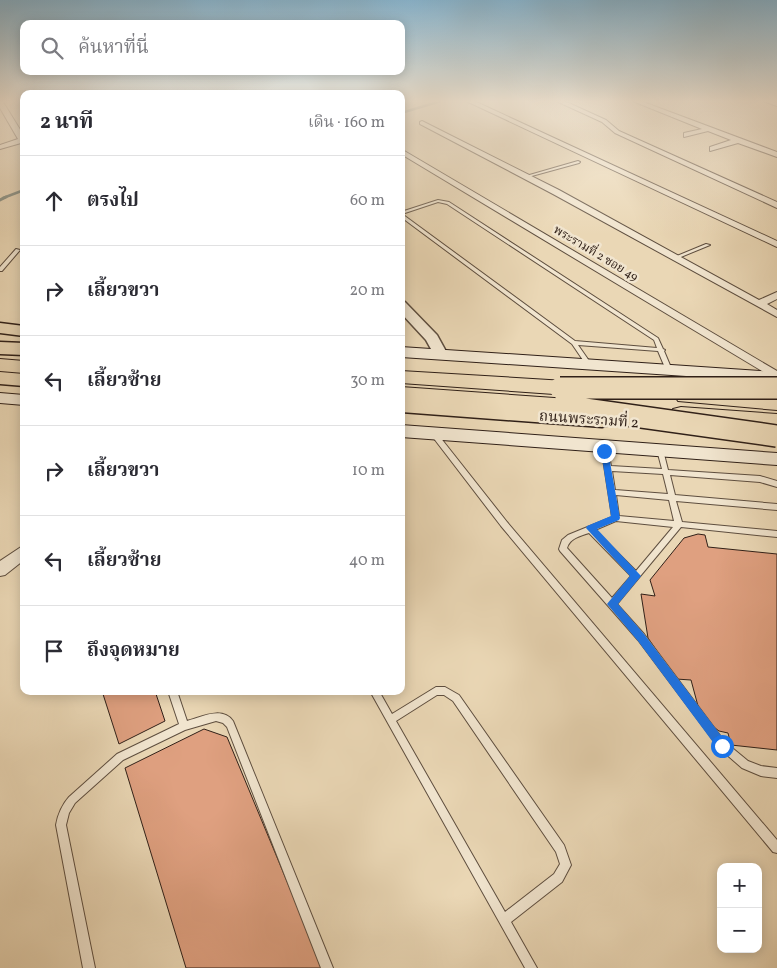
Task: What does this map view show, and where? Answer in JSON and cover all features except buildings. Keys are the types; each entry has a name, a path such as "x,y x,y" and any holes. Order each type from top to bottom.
{"highway":[{"path":"0,326 20,331"},
{"path":"0,348 20,350"},
{"path":"0,365 20,367"},
{"path":"405,375 777,401"},
{"path":"405,376 562,397 777,421"},
{"path":"0,378 20,380"},
{"path":"562,397 777,388"},
{"path":"0,390 20,390"},
{"path":"405,394 777,401"},
{"path":"562,397 777,435"},
{"name":"ถนนพระรามที่ 2","path":"405,405 777,435"}],"main road":[{"path":"0,326 20,326"},
{"path":"405,352 777,376"},
{"path":"0,398 20,400"},
{"name":"ถนนพระรามที่ 2","path":"405,431 777,459"}],"street":[{"path":"469,145 492,156 777,314"},
{"path":"564,145 777,244"},
{"path":"646,145 777,205"},
{"path":"713,149 724,145"},
{"path":"751,145 777,156"},
{"name":"พระรามที่ 2 ซอย 49","path":"405,153 777,376"},
{"path":"760,304 777,296"},
{"path":"405,309 432,338 441,355"},
{"path":"0,570 20,554"}],"lane":[{"path":"528,176 578,162"},
{"path":"405,213 438,201 448,204 656,339 669,370"},
{"path":"405,217 574,343 589,365"},
{"path":"674,258 708,245"},
{"path":"0,270 18,250"},
{"path":"574,343 662,350"},
{"path":"434,434 504,524 777,848"},
{"path":"604,446 616,518"},
{"path":"660,450 679,525"},
{"path":"607,468 760,479 777,484"},
{"path":"611,492 672,496 777,507"},
{"path":"777,534 616,518 570,537 565,542 563,549 641,638 722,746 745,765 761,771 777,772"},
{"path":"612,604 679,525"},
{"path":"590,528 636,576"},
{"path":"390,720 436,691 445,691 456,698 560,849 566,865 558,878 504,920"},
{"path":"173,695 184,726"},
{"path":"376,695 531,968"},
{"path":"89,968 61,825 65,808 120,757 184,726 216,717 226,719 230,724 328,968"}],"waterway":[{"path":"3,198 20,192"},
{"path":"0,200 6,197"}],"route":[{"path":"604,451 616,518 590,528 636,576 612,604 641,638 722,746"}]}
